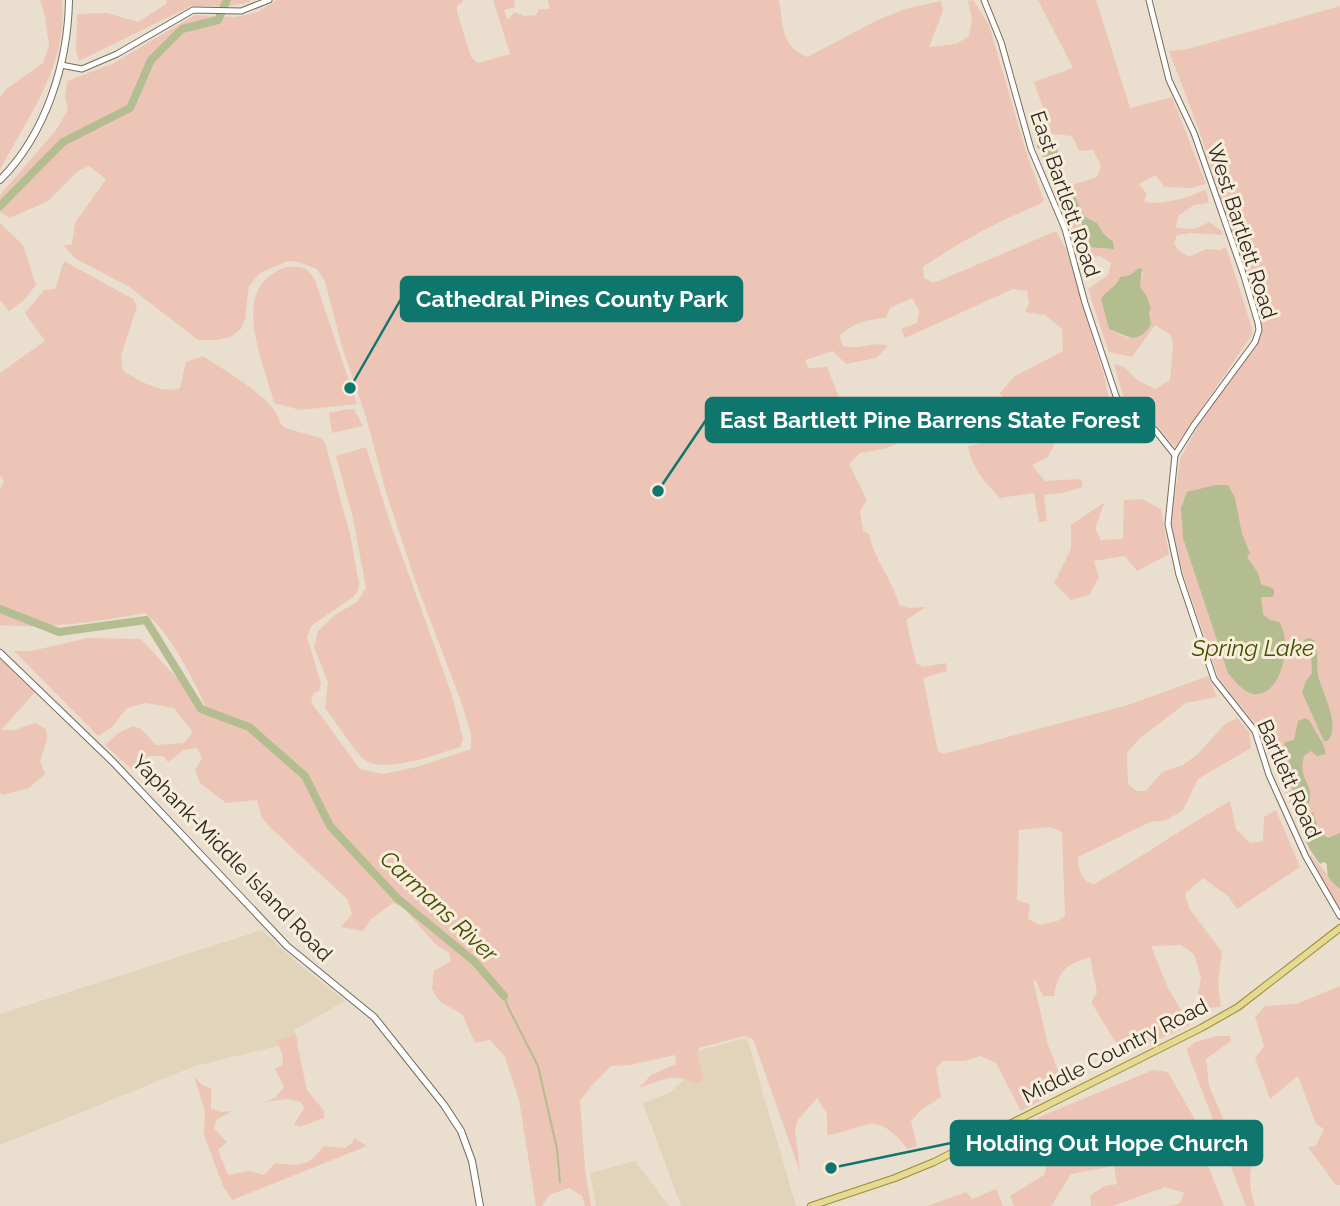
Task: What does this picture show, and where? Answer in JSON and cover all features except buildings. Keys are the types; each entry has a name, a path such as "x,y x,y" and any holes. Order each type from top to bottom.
{"main road":[{"path":"0,180 28,142 45,112 61,65 69,0"},
{"name":"Yaphank-Middle Island Road","path":"0,653 113,762 287,946 374,1017 444,1105 461,1131 472,1161 480,1206"},
{"name":"Middle Country Road","path":"811,1206 925,1166 1201,1028 1238,1007 1340,928"}],"street":[{"path":"61,65 82,69 117,54 194,10 250,9 269,0"},
{"name":"East Bartlett Road","path":"984,0 1001,42 1031,149 1065,229 1113,389 1126,413 1155,430 1175,455"},
{"name":"West Bartlett Road","path":"1149,0 1170,80 1209,173 1259,330 1255,342 1175,455"},
{"name":"Bartlett Road","path":"1175,455 1167,524 1179,575 1214,680 1255,731 1269,775 1306,857 1340,916"}],"shaded area":[{"path":"40,0 62,0 59,46 44,89 0,170 0,97 6,89 43,63 49,46"},
{"path":"166,0 250,2 229,6 191,6 79,61 76,50 77,14 107,13 138,22 166,4"},
{"path":"277,0 464,0 457,6 457,12 471,57 478,63 510,54 493,0 514,0 515,7 504,10 508,20 514,12 524,16 536,15 539,9 550,9 548,0 779,0 788,41 807,57 878,20 905,9 941,1 943,11 929,47 956,44 969,36 972,18 968,1 973,0 989,25 1028,158 1044,200 980,232 938,257 923,267 924,278 934,283 1056,231 1066,249 1116,420 1105,422 1101,409 1084,405 1075,417 1063,426 1048,457 1032,465 1045,481 1081,479 1083,487 1044,495 1047,521 1039,522 1034,493 1000,498 976,468 968,446 997,440 1009,434 1004,406 1007,403 1000,393 1015,376 1063,351 1062,329 1045,315 1025,312 1029,304 1027,291 1013,289 905,338 901,329 917,323 919,310 912,298 890,308 886,318 861,323 839,336 843,346 888,346 876,358 846,364 833,351 805,360 808,368 827,367 839,397 832,406 838,428 844,435 872,426 887,428 910,419 922,418 924,433 884,449 860,453 849,464 867,500 860,511 863,531 869,534 899,605 908,608 926,607 906,620 916,663 923,667 946,663 947,671 923,678 938,751 943,754 1128,705 1208,676 1217,697 1186,703 1139,739 1127,753 1128,784 1136,791 1146,791 1162,772 1183,765 1198,754 1225,724 1237,718 1249,732 1251,748 1198,779 1183,810 1167,820 1150,822 1078,857 1083,877 1094,884 1230,801 1236,829 1250,843 1263,841 1264,817 1276,810 1300,867 1237,909 1228,896 1203,878 1185,894 1189,908 1222,952 1218,983 1221,1007 1205,1008 1198,993 1201,978 1194,954 1181,945 1151,946 1168,988 1190,1025 1120,1058 1117,1045 1091,1002 1097,993 1090,957 1081,960 1061,974 1054,996 1043,996 1033,980 1048,1045 1065,1087 1021,1111 996,1063 980,1056 965,1061 943,1061 936,1068 941,1097 921,1110 911,1121 917,1146 908,1149 886,1128 878,1125 870,1124 827,1135 827,1114 817,1098 798,1120 795,1129 800,1172 753,1039 744,1036 699,1048 698,1059 704,1079 695,1084 674,1078 639,1088 651,1075 676,1064 675,1055 631,1065 611,1066 580,1101 585,1169 591,1206 585,1206 582,1196 569,1188 549,1195 542,1206 536,1206 519,1100 505,1057 490,1040 475,1043 462,1014 440,1002 432,989 434,971 451,961 449,953 434,943 403,907 393,903 370,920 363,931 341,927 352,914 347,899 262,818 257,800 226,803 200,783 195,770 202,758 197,748 184,750 168,762 163,756 148,756 134,771 105,745 118,733 133,726 141,729 156,745 184,743 193,732 174,708 146,703 127,708 112,727 98,736 14,651 31,651 88,638 141,639 209,713 182,660 155,622 145,613 73,624 0,625 0,489 4,481 0,475 0,373 45,341 25,313 44,290 55,289 64,261 133,299 137,306 121,356 123,371 150,386 173,390 180,388 186,362 203,356 260,395 285,428 321,438 325,443 350,534 359,583 358,591 353,597 311,626 307,637 321,683 311,702 360,769 383,774 417,767 471,749 471,735 462,704 415,580 342,347 325,281 317,269 288,261 260,273 249,286 245,319 241,329 230,337 198,340 128,286 76,259 64,246 72,244 75,223 106,179 89,166 78,171 48,201 10,218 0,212 0,195 56,130 68,110 65,97 67,81 112,64 195,15 235,17 258,12","holes":["1051,827 1062,832 1065,916 1040,925 1028,919 1030,904 1017,900 1019,830"]},
{"path":"1038,0 1096,0 1130,108 1172,97 1206,184 1191,188 1164,187 1156,175 1139,184 1147,194 1144,202 1176,200 1206,189 1209,203 1194,205 1178,216 1176,228 1195,229 1209,222 1222,231 1222,235 1177,235 1174,243 1178,250 1189,257 1206,249 1220,250 1226,247 1252,328 1252,335 1175,447 1159,428 1126,406 1114,364 1124,367 1137,380 1155,389 1170,380 1173,347 1171,335 1155,325 1132,357 1109,352 1088,289 1108,275 1111,263 1100,256 1089,258 1081,266 1073,230 1057,195 1071,186 1097,177 1101,166 1093,150 1079,151 1072,136 1052,134 1034,82 1073,68","holes":["1073,196 1084,216 1097,223 1109,237 1109,249 1096,246 1090,248 1072,201","1139,268 1143,273 1139,287 1146,295 1151,325 1128,338 1109,329 1101,299 1117,286 1120,277 1130,275"]},
{"path":"1340,6 1340,833 1310,850 1259,729 1218,677 1183,574 1171,523 1180,459 1198,425 1259,340 1260,323 1200,133 1169,51 1188,49"},
{"path":"0,223 23,245 36,285 24,300 9,311 0,300"},
{"path":"287,267 304,268 315,280 357,404 300,410 274,403 257,346 254,307 258,290 269,277"},
{"path":"354,409 363,426 332,433 329,413"},
{"path":"366,447 452,695 463,739 460,747 426,758 386,765 365,760 325,708 328,682 314,647 318,631 336,614 357,602 366,588 353,518 336,456"},
{"path":"1142,499 1161,509 1169,554 1137,571 1125,556 1094,561 1099,578 1089,595 1071,600 1054,583 1071,549 1071,525 1105,502 1095,528 1101,540 1123,539 1124,500"},
{"path":"0,653 37,690 1,730 14,730 35,723 46,729 47,740 40,761 45,774 29,788 2,795 0,792"},
{"path":"1311,855 1340,889 1340,916 1306,857"},
{"path":"262,930 345,1001 294,1030 299,1041 195,1066 0,1145 0,1014"},
{"path":"1340,986 1340,1185 1336,1185 1308,1147 1316,1146 1324,1129 1316,1124 1298,1076 1270,1099 1255,1058 1264,1046 1255,1017 1265,1006 1296,1004"},
{"path":"295,1034 307,1090 324,1111 324,1118 299,1127 294,1124 304,1109 301,1102 289,1099 264,1102 275,1098 284,1087 275,1069 283,1064 282,1053 276,1041"},
{"path":"1217,1036 1230,1036 1231,1041 1206,1059 1209,1086 1231,1137 1255,1155 1250,1180 1255,1206 1246,1206 1188,1054 1187,1049 1195,1042"},
{"path":"747,1038 796,1206 681,1206 643,1103 669,1093 694,1071 700,1050"},
{"path":"1153,1070 1168,1072 1194,1118 1197,1138 1224,1206 1170,1206 1180,1203 1184,1193 1165,1187 1113,1206 1091,1206 1090,1196 1104,1186 1117,1184 1114,1166 1071,1174 1051,1206 1014,1206 1010,1196 1044,1175 1046,1168 1032,1129 1039,1117"},
{"path":"194,1076 202,1085 211,1088 211,1109 233,1111 216,1120 214,1128 227,1142 218,1150 228,1175 250,1171 264,1175 275,1163 303,1164 313,1158 323,1146 345,1148 354,1138 367,1146 232,1200 223,1186 204,1135 205,1112"},
{"path":"635,1161 669,1206 596,1206 590,1173"},
{"path":"996,1189 1003,1206 927,1206 966,1192 972,1199"}],"water":[{"path":"1044,132 1060,154 1058,165 1048,166 1046,158 1037,147 1036,134"},
{"path":"1074,195 1084,216 1097,223 1113,242 1114,249 1088,247 1089,241 1072,201"},
{"path":"1139,268 1142,269 1140,287 1151,308 1151,325 1141,335 1132,338 1109,329 1101,299 1120,277 1130,275"},
{"name":"Spring Lake","path":"1215,485 1228,485 1235,498 1242,534 1250,553 1247,557 1258,573 1261,584 1274,589 1272,597 1261,597 1263,614 1270,620 1279,622 1283,631 1285,654 1278,678 1263,693 1253,694 1246,691 1228,673 1183,538 1181,508 1187,492"},
{"path":"1304,640 1314,640 1316,645 1318,674 1332,719 1328,741 1324,741 1302,692 1312,673 1311,651 1305,646"},
{"path":"1305,718 1309,720 1323,744 1326,754 1317,756 1311,751 1304,756 1303,771 1310,796 1309,803 1300,805 1288,779 1289,761 1283,750 1285,742 1294,740 1298,721"},
{"path":"1313,812 1319,831 1328,838 1340,833 1340,889 1329,878 1327,864 1320,864 1304,837 1301,819"}],"waterway":[{"name":"Carmans River","path":"0,206 63,142 130,108 151,60 182,29 218,20 227,0"},
{"name":"Carmans River","path":"0,609 59,632 146,620 201,709 249,727 305,776 330,826 397,898 475,962 504,996"},
{"path":"504,996 538,1066 557,1149 560,1182"}],"place":[{"name":"Cathedral Pines County Park","path":"350,388"},
{"name":"East Bartlett Pine Barrens State Forest","path":"658,491"},
{"name":"Holding Out Hope Church","path":"831,1168"}]}
